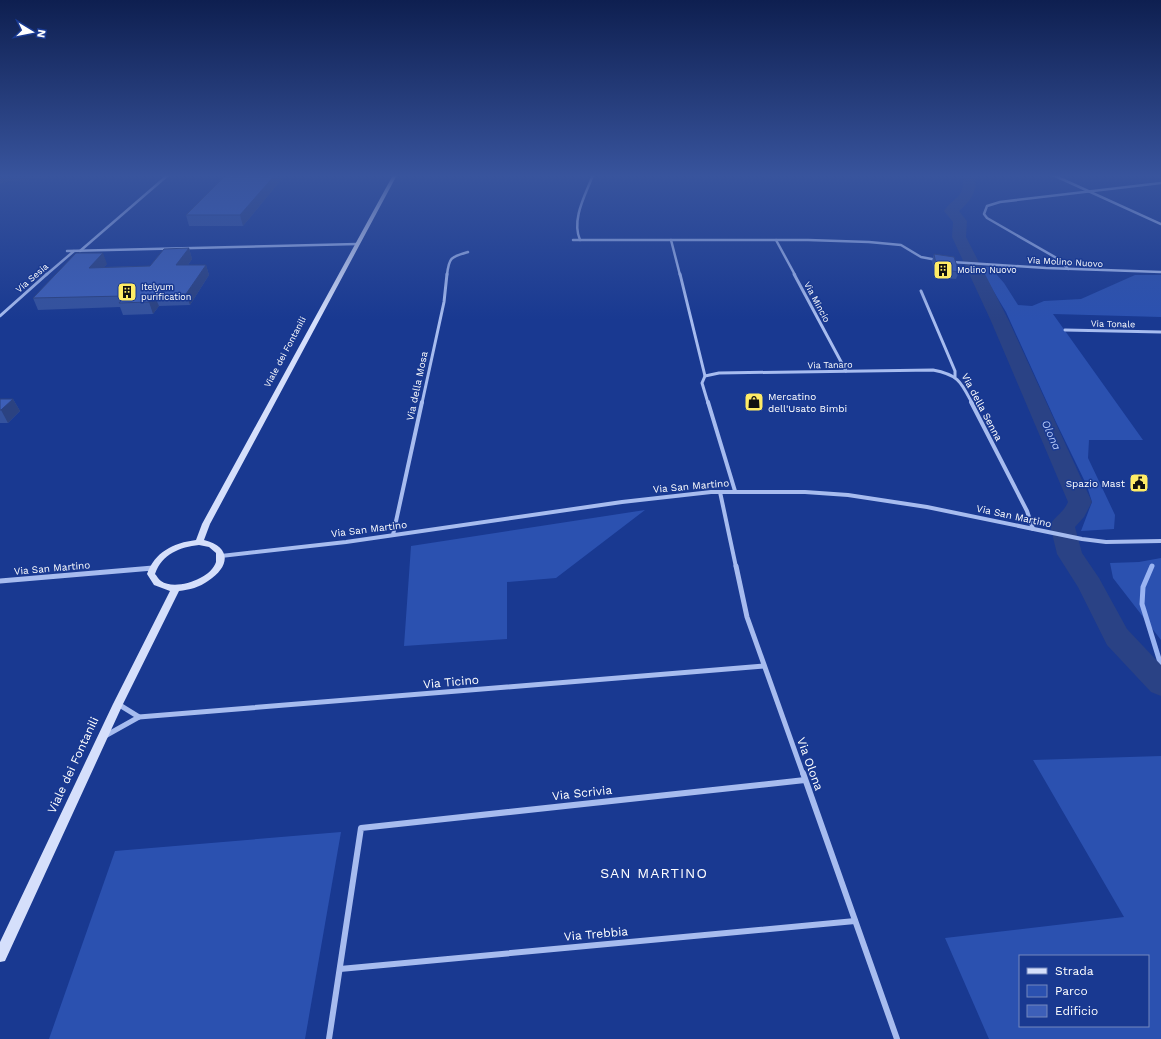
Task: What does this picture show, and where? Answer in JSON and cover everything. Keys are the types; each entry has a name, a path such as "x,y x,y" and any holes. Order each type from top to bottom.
{"main road":[{"name":"Viale dei Fontanili","path":"199,542 206,524 368,223"},
{"path":"199,542 212,545 217,548 221,556 218,568 205,580 191,586 176,588 165,587 157,584 151,574 153,568 163,555 180,546 199,542"},
{"name":"Viale dei Fontanili","path":"0,956 118,704 176,588"}],"street":[{"path":"80,251 112,223"},
{"path":"577,223 576,227 580,240"},
{"path":"995,223 1060,260 1068,269"},
{"path":"573,240 841,240 898,244 904,246 921,257 943,261"},
{"path":"671,240 705,376 702,383 735,492"},
{"name":"Via Mincio","path":"776,240 846,371"},
{"path":"67,251 357,244"},
{"name":"Via Sesia","path":"0,316 74,251"},
{"name":"Via della Mosa","path":"393,535 444,302 448,262 453,256 468,252"},
{"name":"Via Molino Nuovo","path":"950,262 980,265 1161,272"},
{"name":"Via della Senna","path":"921,291 955,371 955,377 961,382 1028,511 1033,530"},
{"name":"Via Tonale","path":"1065,330 1161,332"},
{"name":"Via Tanaro","path":"705,376 719,374 933,370 955,377"},
{"name":"Via San Martino","path":"221,556 393,535 622,502 720,492 805,492 848,495 927,507 1047,533 1082,539 1106,542 1161,541"},
{"name":"Via Olona","path":"720,492 747,617 897,1039"},
{"name":"Via San Martino","path":"0,581 153,568"},
{"name":"Via Ticino","path":"102,738 139,717 764,666"},
{"path":"118,704 139,717"},
{"name":"Via Scrivia","path":"340,969 361,828 805,780"},
{"name":"Via Trebbia","path":"340,969 855,921"},
{"path":"329,1039 340,969"}],"green space":[{"path":"979,267 990,267 1004,283 1018,305 1032,306 1044,301 1081,299 1135,275 1161,275 1161,317 1053,314 1143,440 1089,440 1088,458 1115,515 1114,529 1081,531 1092,502 1087,486 1006,312"},
{"path":"645,510 556,578 507,582 507,639 404,646 411,546"},
{"path":"1161,558 1161,640 1113,578 1110,563 1139,562"},
{"path":"1161,756 1161,1039 989,1039 945,938 1124,917 1033,760"},
{"path":"341,832 305,1039 49,1039 115,851"}],"building":[{"name":"Itelyum purification","path":"189,248 176,265 206,265 186,294 154,295 149,302 119,303 125,296 33,298 76,253 103,253 89,268 150,266 164,249"},
{"path":"934,254 954,257 959,272 937,269"},
{"path":"0,399 13,399 0,410"}],"waterway":[{"name":"Olona","path":"960,223 959,237 1000,321 1080,502 1076,512 1062,525 1070,554 1090,585 1117,637 1161,684"},
{"path":"1152,566 1143,587 1142,604 1159,659 1160,682"}],"place":[{"name":"Molino Nuovo","path":"943,270"},
{"name":"Itelyum purification","path":"127,292"},
{"name":"Mercatino dell'Usato Bimbi","path":"754,402"},
{"name":"Spazio Mast","path":"1139,483"}],"district":[{"name":"SAN MARTINO","path":"654,873"}]}
